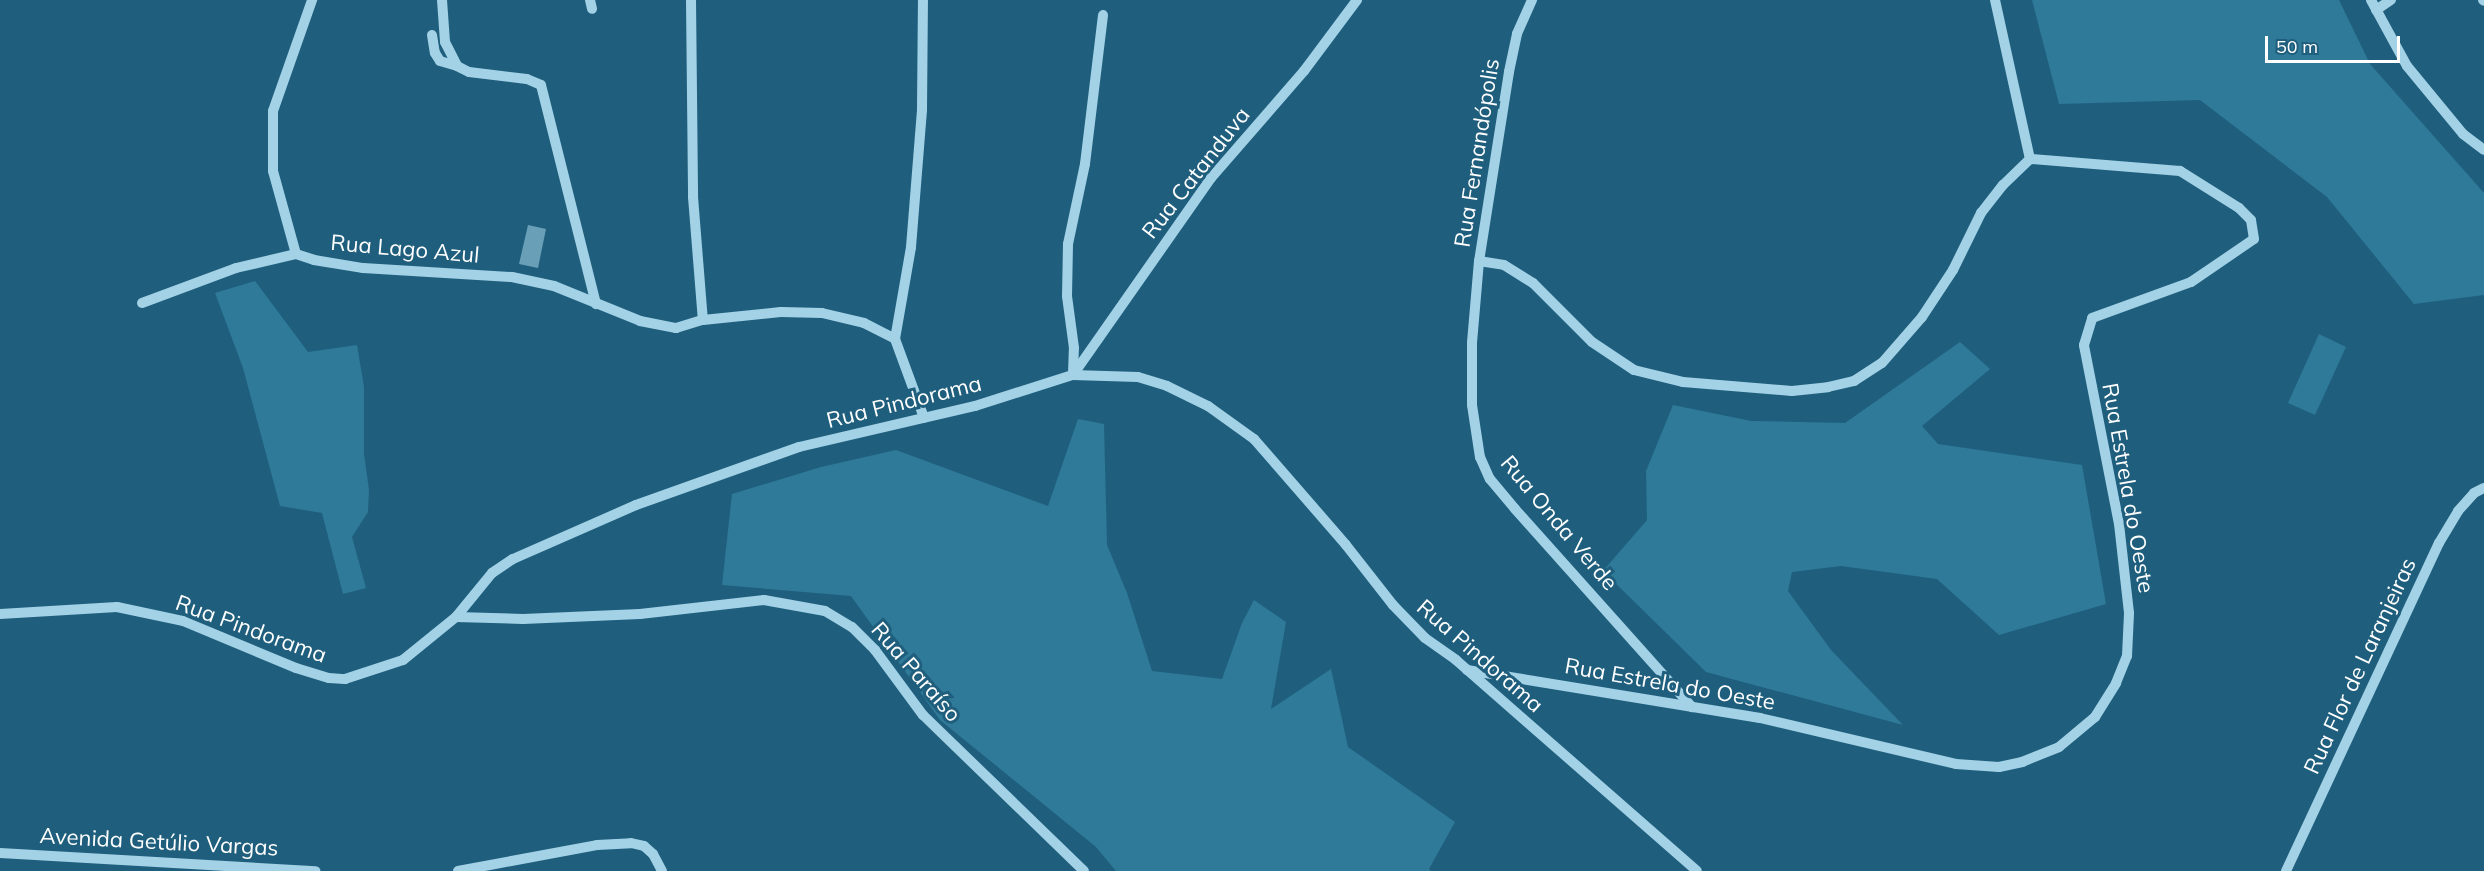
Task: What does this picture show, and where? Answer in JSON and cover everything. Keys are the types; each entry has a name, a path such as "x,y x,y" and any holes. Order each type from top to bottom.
{"street":[{"path":"296,254 273,171 273,120 285,73 312,0"},
{"path":"442,0 445,42 457,66"},
{"path":"691,0 693,197 703,320"},
{"path":"923,0 922,110 912,247 895,339 924,418"},
{"name":"Rua Catanduva","path":"1073,375 1205,187 1304,71 1357,0"},
{"name":"Rua Fernandópolis","path":"1532,0 1517,34 1509,72 1479,261 1504,265 1533,283 1592,342 1634,370 1683,382 1792,391 1854,381 1882,363 1922,317 1953,270 1981,213 2003,186 2030,159"},
{"path":"1995,0 2030,159"},
{"path":"2391,0 2374,5 2407,66 2463,134 2484,150"},
{"path":"1073,375 1074,348 1067,296 1068,244 1085,164 1103,15"},
{"path":"432,35 435,53 440,61 470,72 527,79 541,85 596,304"},
{"name":"Rua Estrela do Oeste","path":"1467,670 1760,718 1918,757 1956,764 1999,767 2022,762 2059,747 2095,717 2116,683 2127,656 2129,613 2119,524 2084,345 2092,318 2192,282 2254,239 2251,220 2238,208 2180,171 2030,159"},
{"name":"Rua Lago Azul","path":"142,303 236,268 296,254 314,260 363,268 512,277 554,286 640,321 676,328 703,320 781,312 822,313 864,323 895,339"},
{"name":"Rua Onda Verde","path":"1479,261 1472,343 1472,405 1480,457 1490,479 1692,706"},
{"name":"Rua Pindorama","path":"0,614 117,607 183,621 296,668 329,678 345,679 404,660 456,617 492,573 513,559 636,505 799,447 975,406 1073,375 1138,378 1167,386 1208,406 1254,439 1347,545 1393,605 1425,638 1467,670 1697,871"},
{"name":"Rua Flor de Laranjeiras","path":"2286,871 2439,543 2458,511 2474,493 2484,488"},
{"name":"Rua Paraíso","path":"456,617 523,619 640,614 764,600 825,611 852,627 875,650 922,715 1084,871"},
{"path":"458,871 597,845 623,843 644,846 653,854 662,871"},
{"name":"Avenida Getúlio Vargas","path":"0,853 315,871"}],"shaded area":[{"path":"2032,0 2339,0 2370,64 2484,193 2484,295 2414,304 2327,197 2200,100 2059,104"},
{"path":"255,281 308,352 357,345 364,387 364,454 369,490 368,512 352,537 366,588 343,594 322,513 280,506 243,368 215,293"},
{"path":"2319,334 2346,347 2315,415 2288,403"},
{"path":"1960,342 1990,369 1922,426 1938,444 2082,465 2106,604 1999,635 1937,579 1841,566 1792,572 1788,591 1831,650 1903,725 1706,672 1603,571 1647,520 1646,471 1673,405 1751,421 1845,423"},
{"path":"1078,419 1104,424 1107,545 1127,593 1152,671 1222,679 1242,623 1254,600 1286,622 1271,709 1331,669 1348,747 1455,822 1429,869 1431,871 1116,871 1096,847 940,720 851,596 722,585 732,494 821,467 896,450 1048,506"}],"building":[{"path":"528,225 546,229 538,268 519,264"}]}
